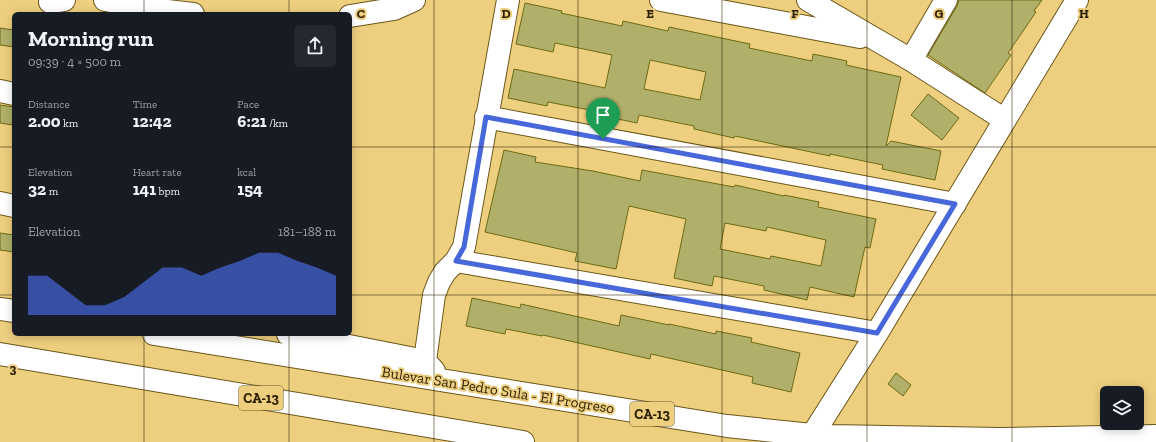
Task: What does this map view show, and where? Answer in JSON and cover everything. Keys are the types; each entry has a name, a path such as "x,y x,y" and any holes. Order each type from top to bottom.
{"street":[{"path":"104,0 176,12"},
{"path":"352,16 394,9 414,0"},
{"path":"425,361 434,295 442,277 456,261 464,247 508,0"},
{"path":"661,0 875,40"},
{"path":"808,0 911,60 1004,120"},
{"path":"911,60 946,0"},
{"path":"810,439 877,333 1077,0"},
{"path":"0,91 12,94"},
{"path":"486,117 955,204"},
{"path":"0,203 12,206"},
{"path":"456,261 877,333"},
{"path":"0,309 12,311"},
{"name":"Bulevar San Pedro Sula - El Progreso","path":"166,336 810,439 999,439 1156,436"},
{"path":"298,336 425,361 442,381"},
{"name":"CA-13","path":"0,354 523,442"}],"building":[{"path":"959,0 1042,0 1034,11 1036,12 1008,53 1011,55 985,93 928,55 957,6"},
{"path":"525,3 562,11 561,13 622,26 623,21 668,31 669,27 750,44 749,48 812,61 813,54 847,61 846,65 901,77 886,146 891,141 941,151 935,180 882,169 883,165 830,154 830,156 735,136 734,138 694,129 694,126 639,115 637,123 599,115 600,112 548,102 547,106 508,98 514,69 605,88 612,55 555,43 553,52 516,44","holes":["650,60 706,72 700,100 644,89"]},
{"path":"0,28 12,30 12,47 0,45"},
{"path":"928,94 959,118 942,140 911,115"},
{"path":"0,105 12,107 12,125 0,123"},
{"path":"504,150 536,157 535,162 593,171 640,181 642,170 734,187 735,185 819,202 818,207 876,219 870,248 865,247 854,297 810,287 807,300 764,290 764,286 714,276 712,286 674,278 686,219 629,206 616,269 575,261 577,253 485,232","holes":["725,223 766,231 767,227 826,240 821,266 771,256 770,259 720,249"]},
{"path":"0,233 12,235 12,252 0,250"},
{"path":"472,298 520,308 521,304 619,326 621,315 716,334 716,331 752,338 751,342 800,353 791,392 752,383 753,377 651,354 650,359 543,335 506,329 505,334 466,326"},
{"path":"896,373 911,385 903,396 888,384"}],"route":[{"path":"486,117 603,139 955,204 877,333 456,261 464,247 486,117"}]}
